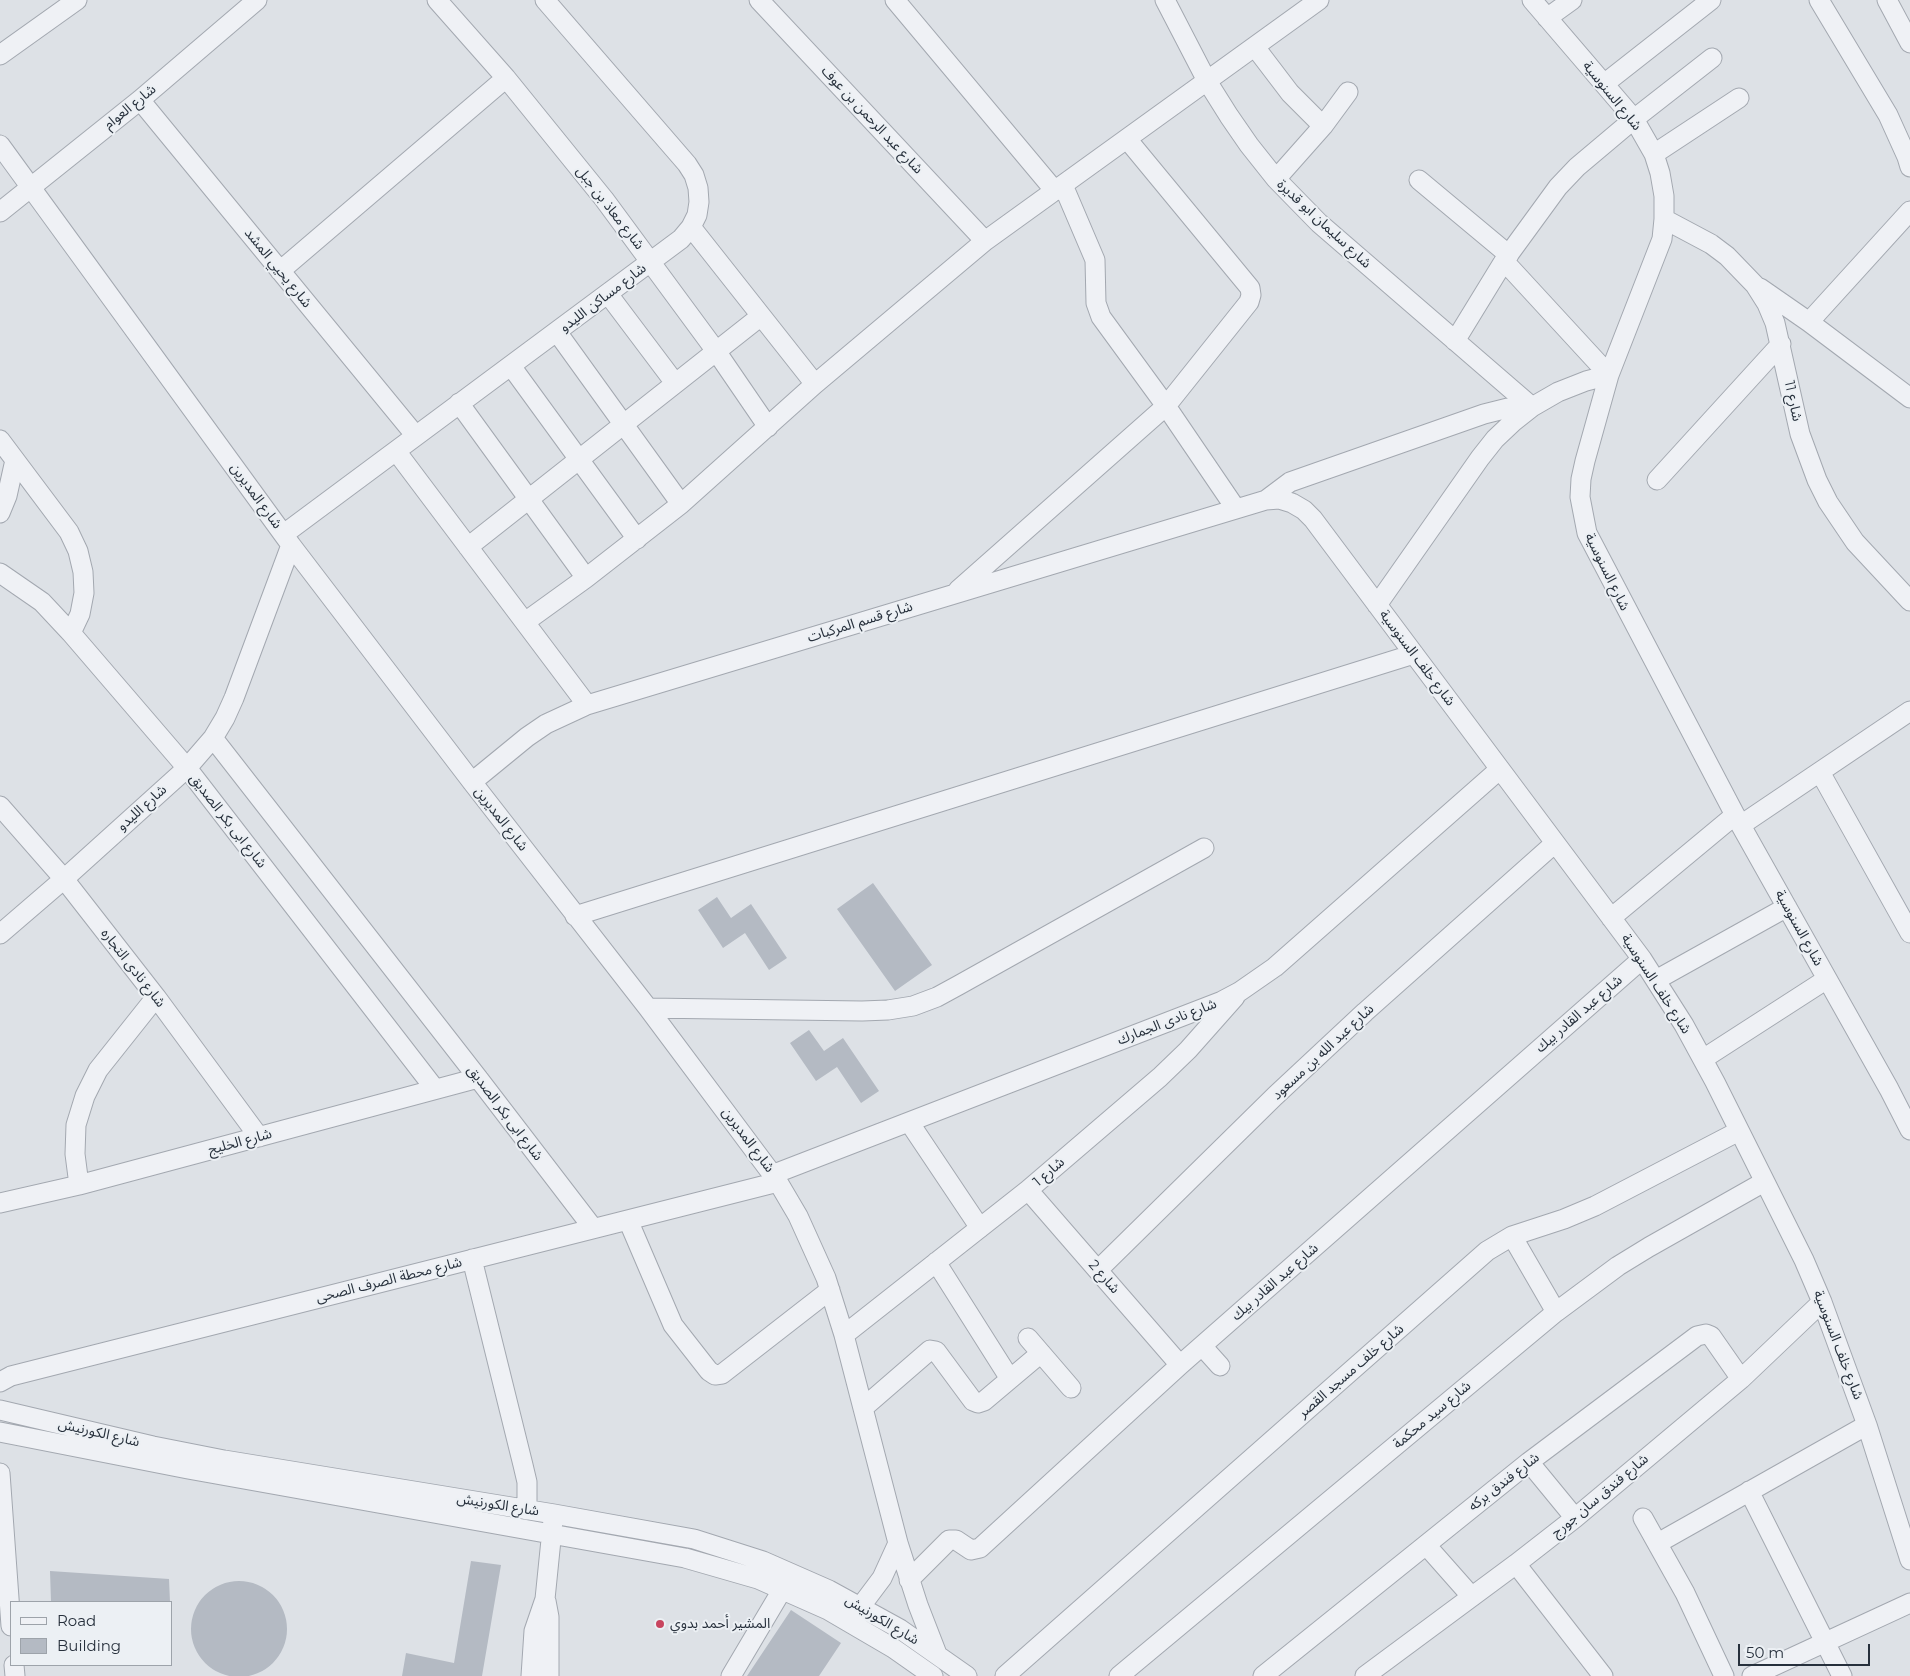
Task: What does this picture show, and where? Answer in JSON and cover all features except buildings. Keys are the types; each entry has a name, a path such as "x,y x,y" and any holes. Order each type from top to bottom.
{"street":[{"path":"0,55 77,0"},
{"name":"شارع العوام","path":"0,212 140,100 257,0"},
{"name":"شارع معاذ بن جبل","path":"437,0 506,78 580,169 716,351 768,427"},
{"name":"شارع مساكن الليدو","path":"288,539 396,451 681,240 691,227 699,202 698,188 694,175 687,164 545,0"},
{"name":"شارع عبد الرحمن بن عوف","path":"759,0 985,241"},
{"path":"895,0 1059,188 1095,260 1096,303 1101,317 1166,406 1236,508"},
{"name":"شارع سليمان ابو قديرة","path":"1165,0 1208,81 1249,145 1276,179 1319,223 1532,407"},
{"path":"525,622 586,578 681,504 815,384 985,241 1319,0"},
{"name":"شارع السنوسية","path":"1532,0 1634,119 1654,154 1664,196 1662,239 1609,375 1581,479 1580,498 1587,533 1738,820 1889,1089 1910,1130"},
{"path":"1547,18 1572,0"},
{"path":"1604,84 1711,0"},
{"path":"1819,0 1888,115 1910,166"},
{"path":"1887,0 1910,43"},
{"path":"1255,48 1290,93 1323,126"},
{"path":"1455,341 1507,258 1558,187 1577,167 1634,119 1712,58"},
{"path":"280,270 506,78"},
{"path":"1276,179 1323,126 1348,92"},
{"path":"1654,154 1739,98"},
{"name":"شارع يحيي المشد","path":"140,100 416,436"},
{"path":"954,594 1166,406 1249,302 1250,288 1127,139"},
{"name":"شارع المديرين","path":"0,145 288,539 776,1178 813,1246 830,1290 844,1335 898,1543 909,1580 937,1654"},
{"path":"1377,605 1480,458 1501,433 1532,407 1558,392 1586,381 1609,375 1507,258 1419,180"},
{"path":"1809,322 1910,211"},
{"name":"شارع 11","path":"1664,219 1711,244 1727,256 1755,285 1767,304 1775,323 1800,434 1807,458 1820,488 1855,542 1910,601"},
{"path":"691,227 815,384"},
{"path":"1755,285 1809,322 1910,398"},
{"path":"608,294 675,383"},
{"path":"468,547 761,316"},
{"path":"557,332 681,504"},
{"path":"1657,480 1781,344"},
{"path":"511,366 637,539"},
{"path":"460,403 586,578"},
{"path":"1266,500 1290,482 1484,414 1508,408 1532,407"},
{"path":"0,440 69,532 78,551 83,572 84,593 80,614 71,633"},
{"path":"396,451 587,705"},
{"path":"0,513 7,496 15,460"},
{"name":"شارع قسم المركبات","path":"472,782 546,724 587,705 1266,500"},
{"name":"شارع خلف السنوسية","path":"1266,500 1292,503 1304,510 1313,519 1656,980 1703,1059 1804,1260 1822,1302 1867,1425 1910,1560"},
{"name":"شارع الليدو","path":"0,934 187,768 213,738 234,698 288,539"},
{"name":"شارع ابى بكر الصديق","path":"0,573 42,602 187,768 435,1089"},
{"path":"575,916 1414,654"},
{"path":"1611,918 1738,820 1908,717"},
{"name":"شارع ابى بكر الصديق","path":"213,738 593,1228"},
{"name":"شارع نادى الجمارك","path":"776,1178 909,1122 1222,1001 1239,992 1275,967 1500,769"},
{"path":"1820,772 1910,933"},
{"name":"شارع نادى التجاره","path":"0,806 64,879 156,997 259,1137"},
{"name":"شارع عبد الله بن مسعود","path":"1098,1270 1186,1182 1324,1051 1457,929 1555,843"},
{"path":"648,1008 862,1011 888,1010 913,1006 937,997 1204,848"},
{"path":"1656,980 1787,907"},
{"name":"شارع عبد القادر بيك","path":"909,1580 950,1540 956,1540 971,1550 980,1548 1180,1365 1642,959"},
{"path":"1703,1059 1827,978"},
{"name":"شارع 1","path":"844,1335 1028,1190 1160,1076 1214,1022 1239,992"},
{"path":"79,1186 74,1154 76,1125 84,1096 98,1070 156,997"},
{"name":"شارع الخليج","path":"0,1202 79,1186 478,1078"},
{"path":"909,1122 980,1228"},
{"name":"شارع خلف مسجد القصر","path":"1005,1676 1487,1251 1512,1236 1564,1220 1587,1210 1739,1131"},
{"name":"شارع محطة الصرف الصحى","path":"0,1382 20,1373 628,1220 776,1178"},
{"name":"شارع سيد محكمة","path":"1120,1676 1556,1312 1618,1266 1764,1182"},
{"name":"شارع 2","path":"1028,1190 1180,1365"},
{"path":"628,1220 673,1325 709,1371 715,1375 722,1374 830,1290"},
{"path":"1512,1236 1556,1312"},
{"path":"472,1259 527,1482 527,1510"},
{"path":"936,1262 1010,1378"},
{"name":"شارع فندق سان جورج","path":"1365,1676 1575,1518 1741,1379 1822,1302"},
{"name":"شارع فندق بركه","path":"1263,1676 1529,1462 1702,1334 1711,1336 1741,1379"},
{"path":"1028,1338 1071,1388"},
{"path":"1202,1346 1220,1366"},
{"path":"863,1408 933,1349 939,1354 976,1402 984,1401 1041,1353"},
{"name":"شارع الكورنيش","path":"0,1410 206,1456 694,1539 763,1561 796,1574 861,1606 900,1629 967,1676"},
{"path":"1658,1543 1867,1425"},
{"name":"شارع الكورنيش","path":"0,1432 188,1469 685,1558 722,1567 758,1579 828,1610 893,1648 933,1676"},
{"path":"1529,1462 1575,1518"},
{"path":"0,1473 10,1612"},
{"path":"1749,1491 1842,1676"},
{"path":"531,1676 534,1631 545,1600 554,1514"},
{"path":"1643,1518 1685,1593 1724,1676"},
{"path":"861,1606 882,1578 898,1543"},
{"path":"1426,1545 1472,1597"},
{"path":"1516,1564 1602,1676"},
{"path":"731,1676 782,1590"},
{"path":"545,1600 549,1617 549,1676"},
{"path":"1764,1673 1825,1642 1910,1603"}],"place":[{"name":"المشير أحمد بدوي","path":"660,1624"}]}
